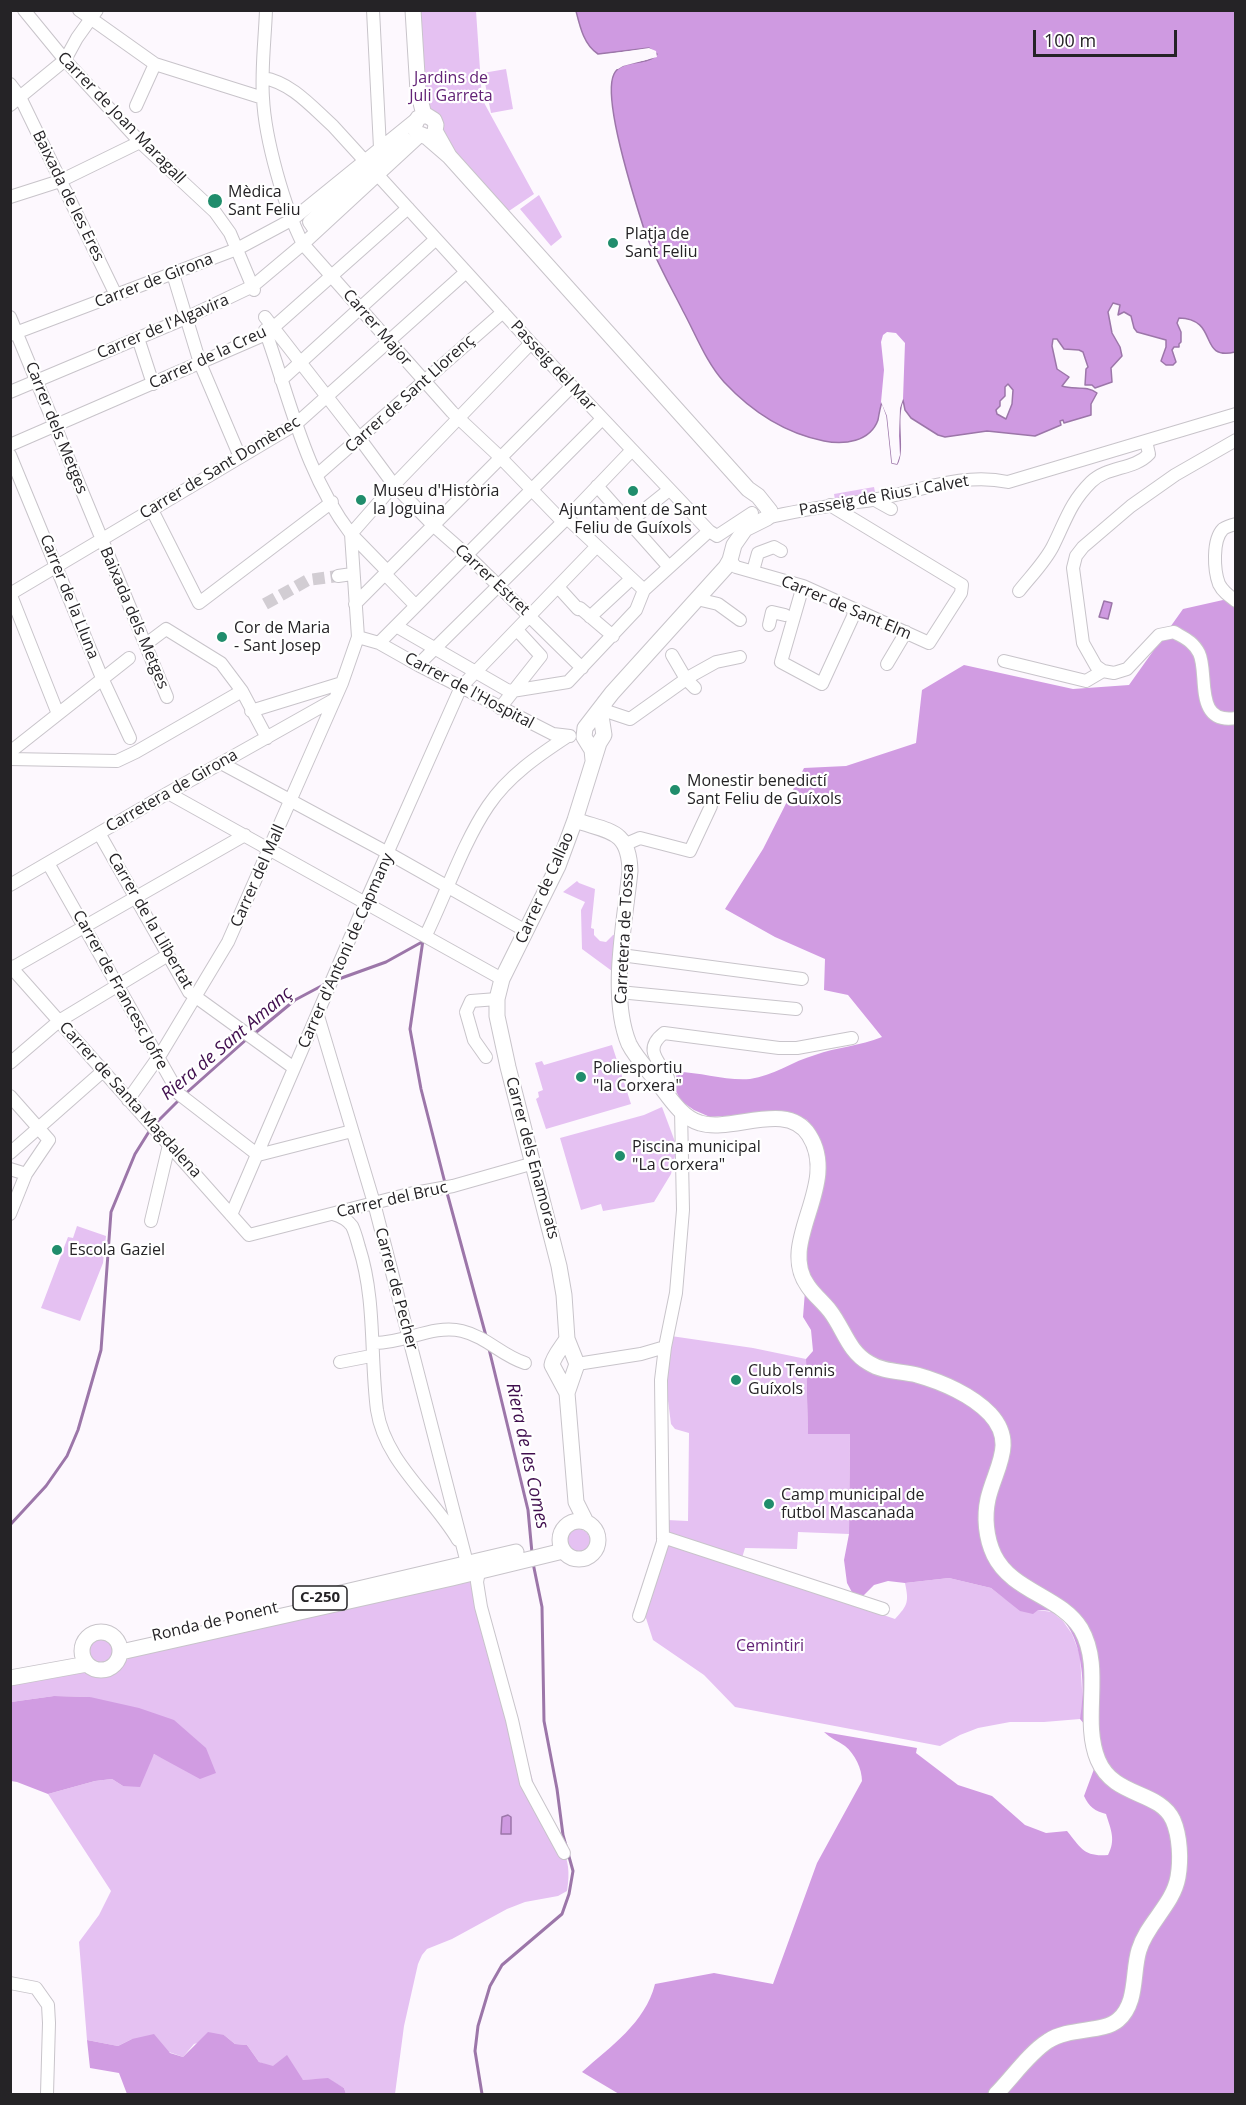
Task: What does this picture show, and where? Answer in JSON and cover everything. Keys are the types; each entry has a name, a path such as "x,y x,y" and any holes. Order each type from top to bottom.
{"main road":[{"path":"413,10 420,118 434,120 436,125 414,135"},
{"path":"414,135 449,156 748,489 761,514"},
{"name":"Carrer de Callao","path":"502,979 553,879 575,820 593,760 588,735 604,706 730,560 734,545 761,514"},
{"name":"Carretera de Tossa","path":"575,820 618,835 626,844 630,871 619,992 622,1018 630,1045 669,1097 689,1118 711,1125 783,1118 798,1123 811,1138 818,1157 819,1173 800,1243 799,1256 804,1281 833,1315 846,1340 867,1362 880,1368 919,1376 942,1384 981,1406 994,1418 1001,1431 1004,1451 988,1499 987,1533 993,1553 1000,1566 1013,1579 1071,1616 1080,1628 1086,1641 1090,1663 1093,1746 1099,1763 1106,1775 1115,1782 1157,1803 1167,1811 1173,1821 1178,1839 1180,1864 1178,1882 1169,1901 1140,1944 1126,2011 1111,2024 1071,2031 1049,2040 996,2094"},
{"name":"Carrer dels Enamorats","path":"502,979 497,999 497,1016 503,1049 560,1266 568,1359"},
{"name":"C-250","path":"568,1359 567,1393 576,1502 586,1522 597,1534 598,1544 594,1553 576,1560 570,1558 561,1546 562,1532 568,1525 576,1502"},
{"path":"568,1525 576,1521 586,1522"},
{"name":"C-250","path":"120,1648 472,1569 561,1546"},
{"name":"C-250","path":"84,1657 86,1639 97,1632 110,1634 120,1648"},
{"name":"C-250","path":"84,1657 98,1670 107,1669 115,1664 120,1648"},
{"name":"C-250","path":"10,1669 84,1657"},
{"name":"C-250","path":"10,1678 84,1657"}],"street":[{"name":"Carrer de Joan Maragall","path":"24,10 65,60 140,142 215,212 230,233 253,288"},
{"path":"79,10 94,15 155,64 263,98"},
{"path":"266,10 263,98 274,164 305,221 303,244"},
{"path":"305,221 371,167 380,148 373,10"},
{"path":"15,101 65,60 76,39 94,15"},
{"path":"136,106 155,64"},
{"name":"Passeig del Mar","path":"263,78 273,80 310,105 371,167 502,312 709,531"},
{"name":"Baixada de les Eres","path":"10,84 15,101 60,181 116,295"},
{"path":"305,221 414,135 420,118"},
{"path":"380,148 414,135"},
{"path":"10,197 60,181 140,142"},
{"name":"Carrer de la Creu","path":"10,445 200,363 269,326 332,276 408,208"},
{"name":"Carrer de l'Algavira","path":"10,392 253,288 303,244 305,221"},
{"name":"Carrer de Girona","path":"14,334 305,221"},
{"path":"281,380 436,239"},
{"name":"Carrer Major","path":"303,244 459,418 501,457 531,490 597,546 644,590"},
{"name":"Carrer de Sant Domènec","path":"11,594 296,424 466,272"},
{"path":"173,274 200,363 240,457"},
{"name":"Carrer de Sant Llorenç","path":"317,475 502,312"},
{"name":"Carrer dels Metges","path":"10,317 14,334 38,381 101,540"},
{"path":"269,326 281,380 317,475 350,535 416,606"},
{"name":"Carrer Estret","path":"269,326 395,485 434,526 467,555 582,668"},
{"path":"138,338 153,384"},
{"path":"358,637 350,535 531,343"},
{"path":"355,604 572,386"},
{"name":"Passeig de Rius i Calvet","path":"761,514 873,500 954,481 987,477 1008,482 1236,414"},
{"path":"380,643 602,419"},
{"path":"1236,440 1175,475 1131,506 1083,547 1076,555 1073,568 1083,643 1096,666 1103,671 1114,673 1127,669 1159,635 1174,632 1192,642 1200,654 1203,689 1208,706 1216,715 1228,719 1236,718"},
{"path":"1019,591 1052,547 1068,509 1093,480 1122,467 1141,463 1149,454 1146,441"},
{"path":"418,665 565,520 632,450"},
{"name":"Carrer de la Lluna","path":"10,455 102,678 130,738"},
{"path":"597,486 669,567"},
{"path":"629,522 669,490"},
{"path":"873,500 891,509"},
{"path":"152,510 198,603 332,502"},
{"name":"Carrer de Sant Elm","path":"730,560 736,567 803,586 929,643 961,593 962,585 830,505"},
{"path":"396,626 507,690 568,682 614,636 636,610 644,590 709,531 717,536 761,514"},
{"path":"1236,524 1223,529 1216,539 1215,558 1219,583 1226,594 1236,601"},
{"name":"Baixada dels Metges","path":"101,540 167,697"},
{"path":"461,687 597,546"},
{"path":"753,571 758,553 774,547 781,551"},
{"path":"338,576 352,574"},
{"path":"590,617 631,579"},
{"path":"803,586 781,662 822,684 856,610"},
{"path":"558,587 578,609 580,608 614,636"},
{"path":"11,594 58,714"},
{"path":"697,599 718,604 740,620"},
{"path":"769,625 772,612 785,615"},
{"path":"146,644 166,629 221,663 242,691 267,738"},
{"path":"500,708 541,656 517,630"},
{"path":"887,664 906,632"},
{"name":"Carrer de l'Hospital","path":"358,637 380,643 553,734 588,735"},
{"name":"Carrer del Mall","path":"128,1100 158,1057 228,942 342,684 358,637"},
{"path":"672,656 690,683"},
{"path":"604,706 630,719 690,683 716,662 740,657"},
{"path":"10,752 129,658"},
{"path":"1005,661 1086,681 1103,671"},
{"path":"251,711 342,684"},
{"name":"Carrer d'Antoni de Capmany","path":"231,1215 461,687"},
{"path":"10,759 117,761 242,691"},
{"name":"Carretera de Girona","path":"11,881 48,863 335,699"},
{"path":"426,935 470,838 489,804 520,770 588,735"},
{"path":"221,763 526,931"},
{"path":"168,793 366,901 502,979"},
{"path":"626,844 640,838 690,851 711,806"},
{"name":"Carrer de la Llibertat","path":"99,833 189,992 294,1068"},
{"path":"11,967 245,835"},
{"name":"Carrer de Francesc Jofre","path":"48,863 182,1097 258,1155"},
{"path":"10,1063 59,1021 168,955"},
{"path":"621,955 802,979"},
{"name":"Carrer de Santa Magdalena","path":"11,967 249,1235"},
{"path":"619,992 796,1009"},
{"path":"486,1057 474,1040 466,1012 471,1001 497,999"},
{"name":"Carrer de Pecher","path":"318,1016 374,1203 477,1582 481,1607 512,1720 526,1783 564,1853"},
{"path":"669,1097 669,1080 657,1061 653,1049 656,1039 664,1033 779,1048 797,1048 852,1038"},
{"path":"10,1153 103,1071"},
{"path":"10,1096 49,1140 26,1174 10,1214"},
{"path":"639,1616 663,1542 661,1380 676,1293 683,1210 681,1110"},
{"path":"258,1155 352,1131"},
{"path":"151,1221 168,1145"},
{"name":"Carrer del Bruc","path":"249,1235 374,1203 453,1186 534,1163"},
{"path":"10,1169 26,1174"},
{"path":"333,1214 351,1224 371,1295 376,1400 382,1430 403,1470 451,1528 472,1569"},
{"path":"340,1362 383,1344 432,1332 459,1330 480,1336 514,1360 525,1363"},
{"path":"568,1359 641,1354 665,1347"},
{"path":"663,1536 884,1609"},
{"path":"11,1983 36,1988 48,2005 46,2094"}],"green space":[{"name":"Jardins de Juli Garreta","path":"417,11 476,11 482,99 534,194 506,213 453,155 426,110"},
{"path":"506,69 513,109 491,113 483,73"},
{"path":"539,195 562,237 551,246 520,209"},
{"path":"874,487 875,492 835,500 834,494"},
{"path":"577,881 595,889 591,928 594,929 594,935 600,941 606,942 613,935 620,934 616,974 582,949 581,910 585,902 563,892"},
{"name":"Poliesportiu \"la Corxera\"","path":"612,1045 631,1104 546,1129 536,1099 539,1097 538,1092 543,1090 535,1063 542,1061 544,1065"},
{"name":"Piscina municipal \"La Corxera\"","path":"662,1107 677,1147 671,1174 654,1202 603,1211 601,1204 581,1210 560,1138 644,1115"},
{"path":"77,1226 106,1236 103,1263 80,1321 41,1308 68,1237 73,1238"},
{"name":"Camp municipal de futbol Mascanada","path":"671,1336 753,1348 806,1359 808,1433 850,1433 849,1534 798,1532 797,1549 745,1548 742,1558 667,1534 667,1520 688,1521 689,1433 675,1429 671,1424 664,1369"},
{"path":"578,1529 583,1530 589,1536 589,1546 583,1552 578,1553 573,1552 567,1546 566,1541 567,1536 573,1530"},
{"name":"Cemintiri","path":"669,1541 895,1619 906,1603 905,1583 949,1578 991,1588 1004,1598 1038,1610 1052,1612 1063,1621 1072,1634 1080,1655 1083,1707 1080,1719 1010,1722 978,1728 940,1746 735,1707 704,1675 653,1640 644,1612"},
{"path":"480,1579 536,1793 545,1810 549,1812 566,1858 569,1878 567,1891 558,1896 525,1902 507,1909 452,1939 427,1949 418,1964 404,2026 395,2094 346,2094 344,2088 328,2079 303,2080 259,2062 247,2045 235,2044 224,2035 194,2044 183,2057 132,2039 118,2046 87,2040 79,1942 99,1915 111,1891 48,1794 95,1781 112,1779 123,1786 147,1766 154,1754 171,1762 90,1697 54,1696 11,1702 11,1684 78,1668 101,1675 113,1672 131,1656"},
{"path":"101,1639 110,1642 113,1651 110,1660 101,1663 92,1660 89,1651 92,1642"}],"shaded area":[{"path":"576,11 1235,11 1235,352 1216,351 1200,325 1192,320 1179,318 1177,323 1181,332 1181,342 1179,347 1174,347 1172,350 1176,362 1173,365 1166,365 1161,361 1166,340 1137,332 1131,316 1124,312 1118,315 1120,305 1113,303 1108,312 1112,333 1122,356 1111,368 1112,382 1095,388 1092,385 1085,385 1088,367 1083,352 1064,349 1057,339 1053,339 1052,346 1057,369 1069,377 1062,386 1089,389 1097,393 1091,404 1091,415 1064,423 1063,420 1060,421 1061,425 1035,436 987,431 945,437 911,418 905,410 903,400 897,464 892,463 887,416 882,402 878,420 869,433 848,442 824,441 782,427 746,403 724,382 712,366 662,271 644,229 621,150 611,86 618,69 653,58 657,54 649,48 598,54 586,41","holes":["1008,384 1013,390 1012,404 1006,419 997,414 996,410 1005,396 1005,387"]},
{"path":"1223,600 1235,602 1235,2094 619,2094 582,2072 626,2033 643,2011 655,1984 714,1973 773,1984 817,1863 862,1781 859,1767 852,1753 824,1732 917,1748 916,1753 958,1785 992,1796 1025,1825 1046,1833 1067,1831 1088,1853 1108,1855 1112,1845 1112,1835 1106,1814 1093,1808 1084,1796 1094,1769 1085,1725 1080,1719 1083,1692 1077,1645 1063,1620 1049,1611 1038,1610 1033,1614 1020,1611 991,1588 949,1578 905,1583 888,1581 874,1585 863,1596 854,1596 847,1583 844,1560 849,1534 850,1434 808,1434 806,1359 813,1351 811,1330 803,1317 805,1247 819,1200 825,1161 818,1137 807,1120 787,1112 710,1117 681,1101 674,1087 677,1072 750,1079 767,1075 823,1052 882,1037 848,995 824,990 825,959 775,937 725,909 763,849 804,768 846,766 916,743 922,690 964,665 1073,689 1129,685 1183,609"},
{"path":"1104,601 1112,603 1108,619 1099,617"},
{"path":"54,1696 90,1697 139,1708 174,1720 206,1748 216,1773 200,1779 154,1754 140,1787 123,1786 112,1779 95,1781 48,1794 11,1781 11,1702"},
{"path":"508,1815 511,1817 511,1834 501,1834 502,1817"},
{"path":"208,2032 224,2035 235,2044 247,2045 259,2062 273,2066 287,2055 303,2080 328,2078 344,2088 346,2094 127,2094 119,2073 90,2068 87,2040 118,2046 132,2039 154,2034 170,2053 183,2057"}],"pier":[{"path":"649,48 656,51 657,57 618,69 614,69 621,63 652,57 654,53 649,51 595,56"},
{"path":"887,332 896,333 905,343 903,399 900,408 900,455 897,464 892,463 887,416 881,402 884,370 881,342 883,335"}],"waterway":[{"name":"Riera de les Comes","path":"423,940 410,1029 421,1089 445,1183"},
{"name":"Riera de Sant Amanç","path":"336,980 386,962 422,942"},
{"name":"Riera de Sant Amanç","path":"254,1034 295,1000 327,983"},
{"name":"Riera de Sant Amanç","path":"184,1095 248,1038"},
{"name":"Riera de Sant Amanç","path":"154,1125 179,1100"},
{"name":"Riera de Sant Amanç","path":"10,1525 46,1486 67,1456 78,1430 101,1350 111,1212 135,1154 150,1130"},
{"name":"Riera de les Comes","path":"446,1189 486,1336"},
{"name":"Riera de les Comes","path":"489,1349 528,1510 532,1553"},
{"name":"Riera de les Comes","path":"482,2094 475,2051 478,2026 490,1986 502,1965 562,1914 569,1894 573,1871 563,1835 544,1721 542,1607 533,1563"}],"tunnel":[{"path":"265,604 308,580 338,576"}],"place":[{"name":"Mèdica Sant Feliu","path":"215,201"},
{"name":"Platja de Sant Feliu","path":"613,243"},
{"name":"Ajuntament de Sant Feliu de Guíxols","path":"633,491"},
{"name":"Museu d'Història la Joguina","path":"361,500"},
{"name":"Cor de Maria - Sant Josep","path":"222,637"},
{"name":"Monestir benedictí Sant Feliu de Guíxols","path":"675,790"},
{"name":"Poliesportiu \"la Corxera\"","path":"581,1077"},
{"name":"Piscina municipal \"La Corxera\"","path":"620,1156"},
{"name":"Escola Gaziel","path":"57,1250"},
{"name":"Club Tennis Guíxols","path":"736,1380"},
{"name":"Camp municipal de futbol Mascanada","path":"769,1504"}]}
